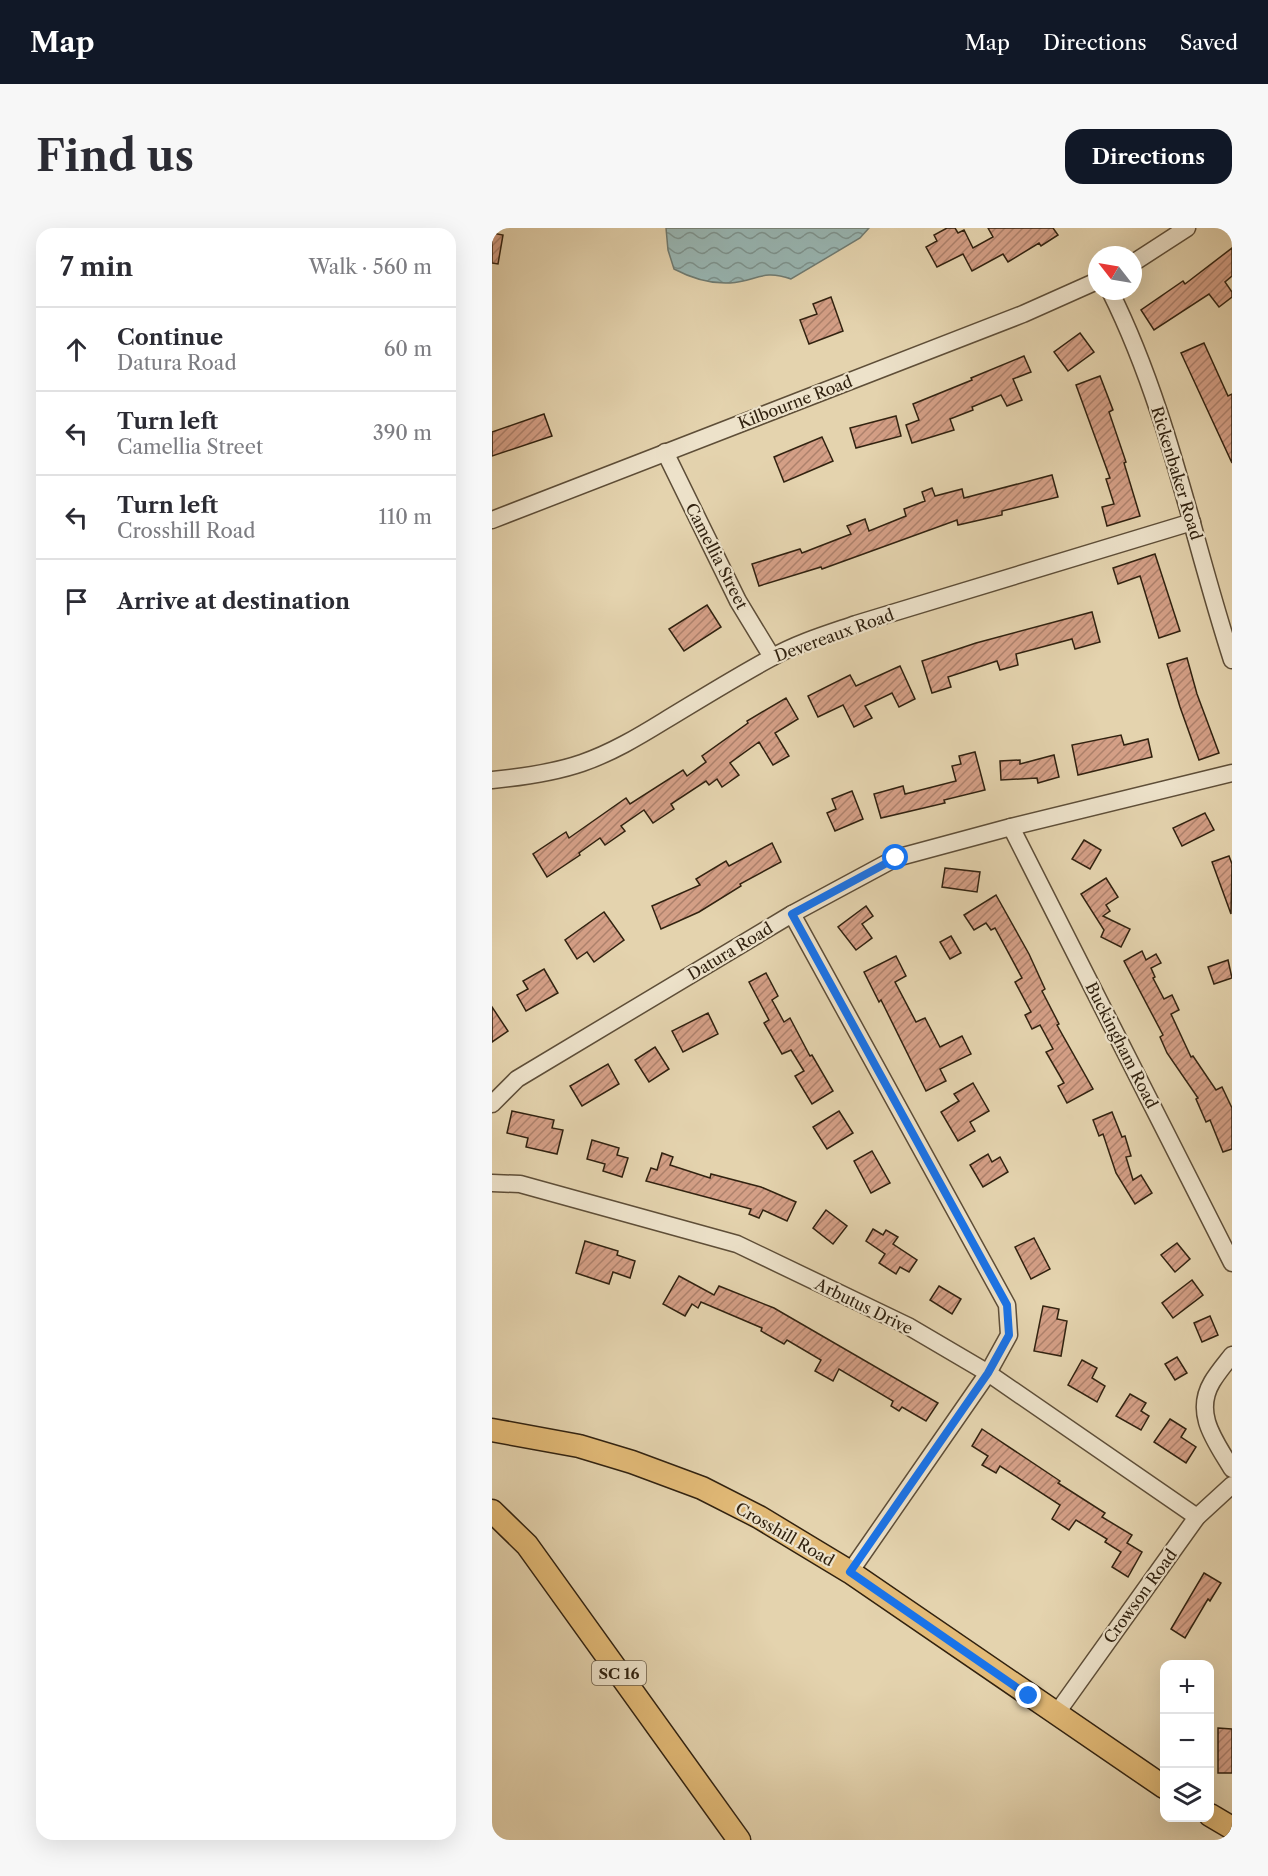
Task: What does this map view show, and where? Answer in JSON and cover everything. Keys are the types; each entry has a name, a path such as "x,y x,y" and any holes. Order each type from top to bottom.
{"main road":[{"name":"Crosshill Road","path":"492,1430 579,1446 632,1462 702,1488 759,1517 850,1572 1160,1784"},
{"name":"SC 16","path":"492,1511 527,1545 739,1840"},
{"path":"1214,1818 1232,1828"}],"street":[{"path":"1142,256 1188,228"},
{"name":"Kilbourne Road","path":"492,520 1023,314 1088,285"},
{"name":"Rickenbaker Road","path":"1114,300 1142,361 1232,660"},
{"name":"Camellia Street","path":"665,452 738,601 772,657"},
{"name":"Devereaux Road","path":"492,780 525,777 583,763 640,736 772,657 856,624 1192,522"},
{"name":"Datura Road","path":"492,1104 517,1079 792,914 896,858 1011,826 1232,773"},
{"name":"Buckingham Road","path":"1011,826 1232,1263"},
{"path":"792,914 1007,1305 1009,1335 988,1373 850,1572"},
{"name":"Arbutus Drive","path":"492,1183 520,1184 737,1244 908,1326 988,1373 1197,1516"},
{"path":"1232,1355 1211,1383 1204,1402 1206,1426 1232,1469"},
{"name":"Crowson Road","path":"1056,1714 1197,1516 1232,1485"}],"water":[{"path":"666,228 869,228 860,238 791,279 766,275 739,282 723,283 701,280 674,269 668,250"}],"building":[{"path":"947,228 955,228 958,233 964,230 973,248 993,237 988,228 1053,228 1058,235 1041,246 1039,243 1008,262 1003,254 972,271 963,254 937,267 926,247 937,241 934,235"},
{"path":"492,233 503,235 498,264 492,263"},
{"path":"1232,248 1232,276 1225,282 1232,292 1232,297 1219,307 1209,294 1154,330 1141,310 1183,281 1185,284"},
{"path":"831,297 843,331 809,344 800,320 817,314 813,304"},
{"path":"1080,333 1094,352 1068,371 1054,352"},
{"path":"1204,343 1228,396 1232,394 1232,463 1181,353"},
{"path":"1024,356 1031,372 1013,379 1022,400 1007,406 1001,395 950,419 954,430 912,443 906,425 919,420 913,404"},
{"path":"1100,376 1113,410 1109,412 1126,462 1124,463 1140,516 1107,526 1102,507 1114,504 1106,479 1110,478 1076,385"},
{"path":"544,414 552,436 492,456 492,432"},
{"path":"896,416 901,436 856,448 850,428"},
{"path":"822,437 833,461 784,482 774,457"},
{"path":"1052,475 1058,497 1002,511 1002,515 958,525 957,520 822,569 821,567 759,586 752,564 800,549 802,553 851,534 847,526 865,519 869,531 906,516 904,509 925,501 922,492 932,488 935,496 962,489 964,498"},
{"path":"1155,554 1180,631 1159,638 1140,576 1118,584 1113,568"},
{"path":"707,605 721,627 684,651 669,629"},
{"path":"1092,612 1100,642 1075,649 1072,639 1016,654 1018,665 1000,670 997,661 948,677 951,687 932,693 922,661 976,643"},
{"path":"1187,658 1197,694 1219,753 1199,760 1167,664"},
{"path":"900,666 915,699 899,707 892,693 865,706 872,718 854,727 843,705 818,717 808,696 850,675 856,686"},
{"path":"786,698 798,719 775,733 789,756 773,765 759,742 730,763 739,775 722,787 717,779 709,785 706,781 671,804 674,809 653,823 644,810 621,826 625,831 605,845 600,838 579,853 580,855 547,877 533,854 566,832 569,838 626,798 630,804 683,770 687,776 706,762 702,756 748,723 747,721"},
{"path":"1121,735 1124,745 1148,739 1152,757 1078,775 1072,745"},
{"path":"975,752 985,790 944,800 945,803 881,818 874,794 903,786 905,794 956,781 952,766 961,764 959,756"},
{"path":"1054,755 1059,777 1038,783 1037,778 1001,780 1000,761 1020,760 1020,764"},
{"path":"852,791 863,819 835,831 827,813 836,809 832,799"},
{"path":"1205,813 1214,830 1182,846 1173,828"},
{"path":"1084,840 1101,850 1090,869 1072,859"},
{"path":"772,843 781,862 740,884 741,886 699,912 661,929 652,906 700,885 696,879 726,861 729,866"},
{"path":"1229,856 1232,864 1231,914 1212,862"},
{"path":"945,868 980,872 977,892 942,887"},
{"path":"1106,878 1118,897 1106,905 1110,911 1103,916 1130,929 1121,947 1101,937 1104,930 1081,894"},
{"path":"996,895 1029,954 1045,989 1042,991 1059,1024 1057,1025 1093,1089 1067,1103 1058,1086 1064,1083 1046,1052 1053,1049 1040,1025 1032,1029 1025,1015 1031,1012 1015,982 1022,978 995,928 991,930 986,923 974,930 964,915"},
{"path":"866,906 873,916 862,924 872,938 856,950 838,927"},
{"path":"604,912 624,940 594,962 587,952 577,959 565,940"},
{"path":"951,936 961,953 950,959 940,942"},
{"path":"1142,951 1146,960 1156,954 1161,963 1151,968 1155,977 1153,978 1164,999 1172,995 1179,1010 1171,1014 1191,1057 1193,1056 1216,1090 1222,1087 1232,1108 1232,1149 1223,1152 1210,1120 1206,1122 1196,1099 1198,1098 1167,1053 1160,1037 1163,1035 1124,961"},
{"path":"896,956 906,976 895,982 916,1022 925,1018 940,1047 962,1036 971,1054 940,1069 946,1081 926,1091 881,1000 879,1002 864,972"},
{"path":"1228,960 1232,978 1214,984 1208,967"},
{"path":"544,969 558,993 526,1011 517,995 528,989 523,981"},
{"path":"766,973 778,996 772,1000 784,1022 790,1018 810,1056 812,1055 833,1091 812,1104 795,1076 804,1071 791,1050 782,1054 764,1023 769,1020 749,982"},
{"path":"492,1007 508,1031 492,1042"},
{"path":"708,1013 718,1034 683,1052 672,1031"},
{"path":"655,1047 669,1069 649,1082 635,1060"},
{"path":"608,1064 619,1084 582,1106 570,1086"},
{"path":"973,1083 989,1111 970,1122 975,1131 958,1141 941,1112 959,1101 954,1094"},
{"path":"512,1111 554,1120 552,1128 563,1130 557,1154 526,1147 528,1138 507,1133"},
{"path":"839,1111 853,1133 827,1149 813,1127"},
{"path":"1112,1112 1122,1137 1125,1136 1131,1156 1126,1157 1133,1180 1141,1175 1152,1193 1135,1204 1116,1173 1103,1134 1099,1136 1093,1120"},
{"path":"592,1140 619,1148 617,1155 628,1158 622,1177 603,1171 605,1164 587,1159"},
{"path":"872,1151 890,1183 871,1193 854,1161"},
{"path":"662,1153 673,1157 670,1165 710,1178 711,1174 761,1187 796,1202 787,1221 763,1210 759,1218 749,1214 751,1209 646,1181 651,1168 657,1170"},
{"path":"988,1154 992,1162 1000,1157 1008,1172 983,1187 970,1165"},
{"path":"826,1210 847,1226 833,1244 813,1228"},
{"path":"873,1229 883,1235 886,1230 898,1237 893,1244 917,1260 909,1272 900,1267 896,1274 879,1263 885,1254 866,1241"},
{"path":"1034,1238 1050,1269 1031,1279 1015,1247"},
{"path":"585,1241 618,1251 617,1255 635,1261 630,1278 613,1272 609,1284 576,1273"},
{"path":"1177,1243 1190,1259 1175,1272 1161,1255"},
{"path":"679,1276 714,1295 719,1286 774,1308 938,1403 926,1421 902,1407 899,1411 891,1406 893,1401 839,1369 833,1381 815,1371 821,1360 787,1340 784,1344 761,1331 762,1328 701,1302 698,1308 692,1304 685,1316 663,1304"},
{"path":"1192,1280 1203,1295 1173,1318 1162,1303"},
{"path":"939,1286 961,1299 952,1314 930,1300"},
{"path":"1043,1306 1059,1309 1057,1319 1067,1321 1061,1356 1034,1351"},
{"path":"1210,1316 1218,1335 1202,1342 1194,1323"},
{"path":"1177,1357 1187,1373 1175,1380 1165,1364"},
{"path":"1082,1360 1097,1368 1092,1378 1105,1386 1097,1402 1068,1385"},
{"path":"1130,1394 1146,1403 1141,1411 1149,1416 1141,1430 1116,1416"},
{"path":"1170,1419 1186,1429 1181,1437 1196,1447 1186,1463 1154,1442"},
{"path":"982,1429 1105,1513 1102,1517 1132,1535 1127,1543 1142,1552 1128,1577 1112,1567 1121,1552 1105,1542 1107,1539 1076,1520 1069,1530 1052,1519 1060,1505 1000,1466 996,1473 982,1465 988,1456 972,1446"},
{"path":"1204,1573 1221,1583 1210,1601 1208,1599 1185,1638 1171,1629"},
{"path":"1218,1728 1232,1729 1232,1773 1218,1773"}],"route":[{"path":"896,858 792,914 1007,1305 1009,1335 988,1373 850,1572 1029,1696"}]}
